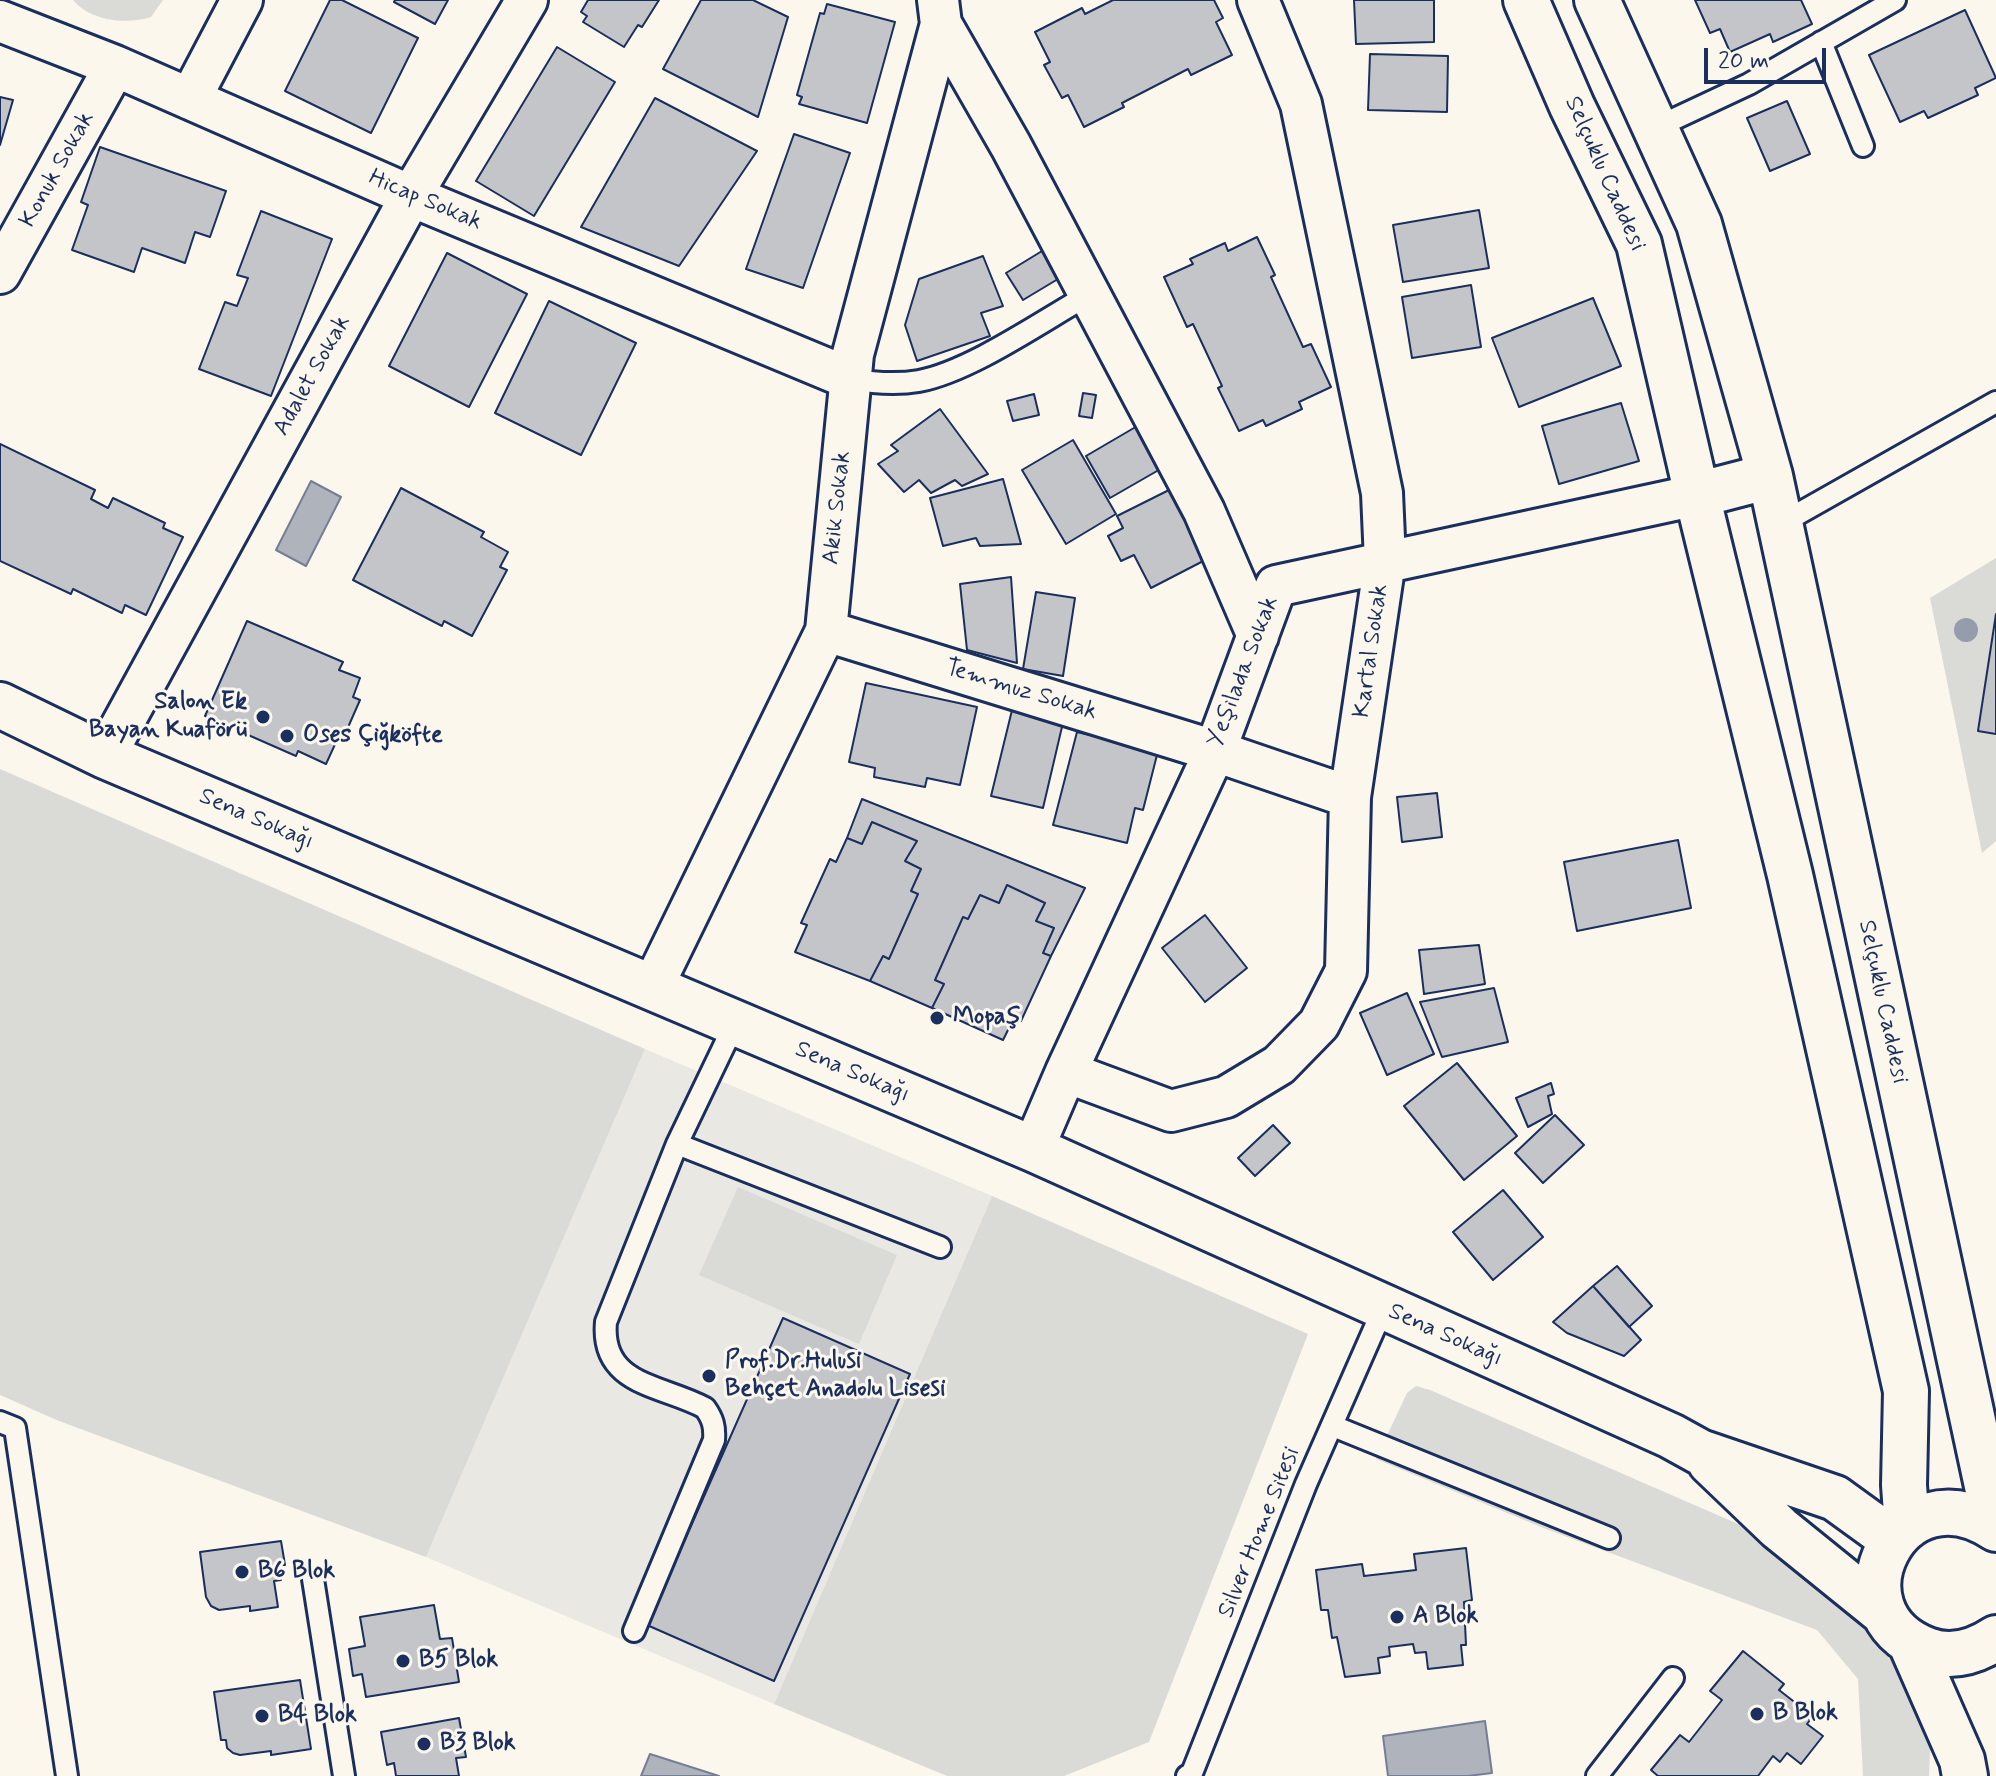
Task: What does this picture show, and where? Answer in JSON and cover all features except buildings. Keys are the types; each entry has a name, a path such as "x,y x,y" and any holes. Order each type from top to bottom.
{"street":[{"path":"190,99 242,0"},
{"name":"Adalet Sokak","path":"105,756 411,196 527,0"},
{"name":"Kartal Sokak","path":"1066,1072 1171,1111 1226,1097 1279,1065 1319,1024 1346,971 1350,797 1385,561 1382,493 1301,104 1258,0"},
{"name":"Selçuklu Caddesi","path":"1526,0 1572,106 1639,244 1790,875 1906,1391 1900,1533"},
{"name":"Selçuklu Caddesi","path":"1597,0 1699,224 1770,476 1996,1528"},
{"path":"939,12 1204,511 1258,636"},
{"name":"Akik Sokak","path":"652,988 826,631 853,354 939,12"},
{"name":"Hicap Sokak","path":"0,21 35,18 115,66 411,196 851,379"},
{"name":"Konuk Sokak","path":"0,273 115,66"},
{"path":"1697,495 1770,476"},
{"name":"Yeşilada Sokak","path":"1033,1149 1215,751 1276,586 1697,495"},
{"name":"Temmuz Sokak","path":"826,631 1215,751 1350,797"},
{"name":"Sena Sokağı","path":"0,705 105,756 1033,1149 1671,1436 1700,1452"},
{"path":"1700,1452 1835,1498 1900,1533"},
{"path":"1700,1452 1779,1528 1898,1629 1936,1654 1960,1654 1983,1647 1996,1638"},
{"path":"1965,1776 1962,1760 1878,1592 1879,1569 1887,1548 1917,1519 1936,1513 1956,1512 1981,1519 1996,1528"}],"lane":[{"path":"1655,128 1749,84 1889,2"},
{"path":"1821,42 1863,146"},
{"path":"851,379 896,383 945,374 1090,294"},
{"path":"1782,523 1996,402"},
{"path":"634,1631 714,1440 715,1430 705,1408 626,1377 613,1359 604,1336 610,1310 677,1144 735,1023"},
{"path":"677,1144 940,1247"},
{"name":"Silver Home Sitesi","path":"1187,1776 1192,1773 1306,1484 1383,1309"},
{"path":"0,1422 15,1428 67,1776"},
{"path":"1333,1426 1609,1538"},
{"path":"313,1579 344,1776"},
{"path":"1597,1776 1673,1678"}],"shaded area":[{"path":"73,0 163,0 151,17 120,21 89,13"},
{"path":"311,481 341,497 306,566 276,550"},
{"path":"1996,558 1996,841 1982,853 1930,598"},
{"path":"0,769 645,1049 426,1557 59,1421 0,1395"},
{"name":"Prof.Dr.Hulusi Behçet Anadolu Lisesi","path":"645,1049 992,1196 774,1704 426,1557"},
{"path":"738,1187 897,1255 859,1344 699,1275"},
{"path":"992,1196 1308,1334 1149,1742 1064,1776 947,1776 774,1704"},
{"path":"1416,1386 1821,1560 1932,1702 1929,1776 1863,1776 1858,1679 1817,1630 1546,1529 1376,1459 1407,1393"},
{"path":"1485,1721 1492,1773 1388,1776 1383,1736"},
{"path":"650,1754 719,1776 641,1776"}],"place":[{"name":"Salon Ek Bayan Kuaförü","path":"263,717"},
{"name":"Oses Çiğköfte","path":"287,736"},
{"name":"Mopaş","path":"937,1018"},
{"name":"Prof.Dr.Hulusi Behçet Anadolu Lisesi","path":"709,1376"},
{"name":"B6 Blok","path":"242,1572"},
{"name":"A Blok","path":"1397,1617"},
{"name":"B5 Blok","path":"403,1661"},
{"name":"B Blok","path":"1757,1714"},
{"name":"B4 Blok","path":"262,1716"},
{"name":"B3 Blok","path":"424,1744"}]}
